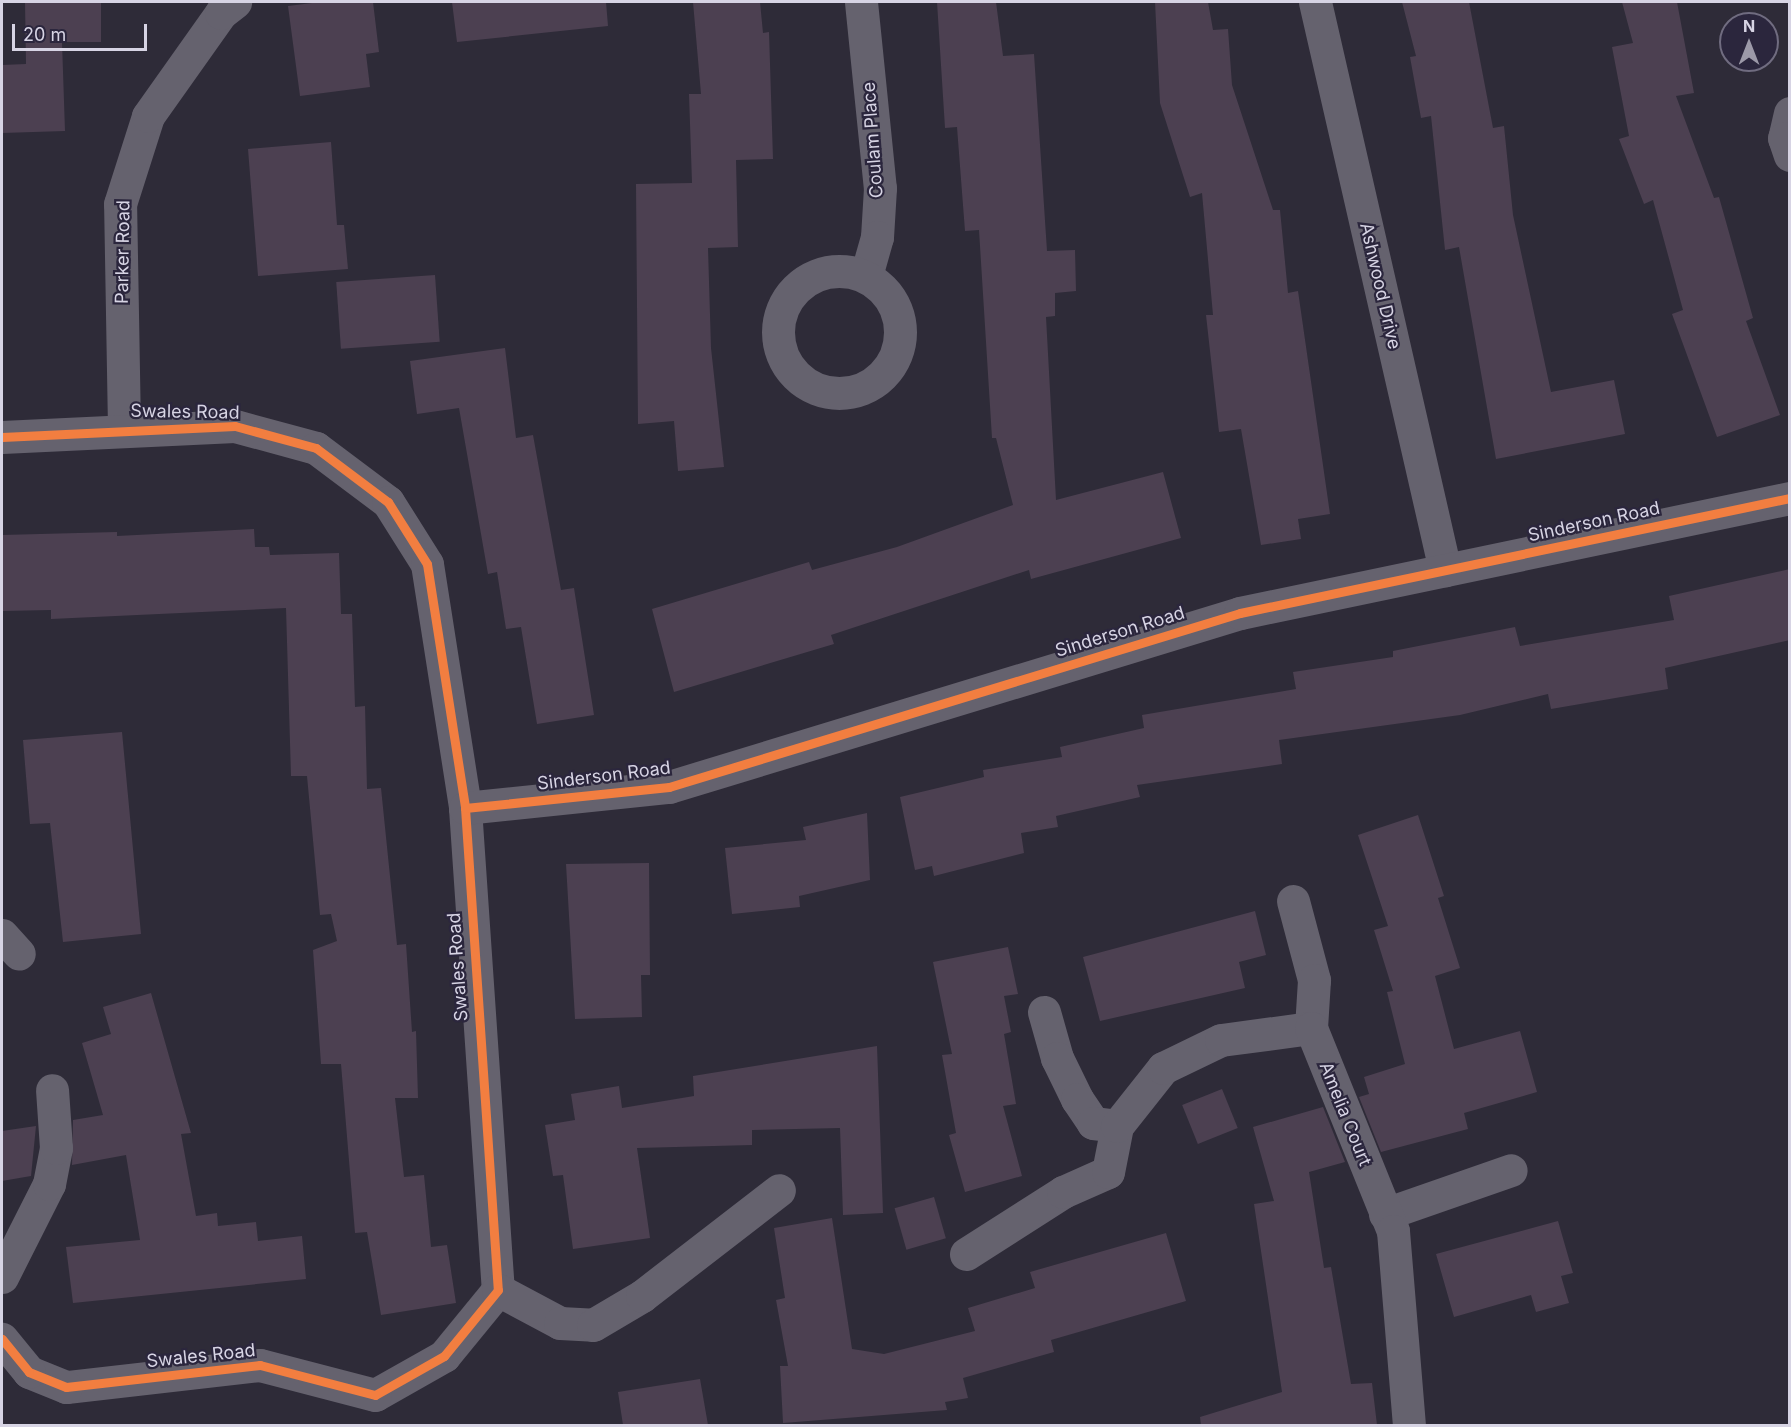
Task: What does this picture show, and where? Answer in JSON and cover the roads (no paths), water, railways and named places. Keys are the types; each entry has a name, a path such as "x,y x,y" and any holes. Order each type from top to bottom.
{"street":[{"name":"Parker Road","path":"124,428 120,204 148,116 221,13 235,2"},
{"name":"Coulam Place","path":"861,2 880,188 877,237 866,276"},
{"name":"Ashwood Drive","path":"1315,2 1445,570"},
{"path":"1790,113 1784,138 1790,155"},
{"name":"Swales Road","path":"2,437 124,428 235,426 316,448 388,502 427,564 465,808 498,1290 444,1356 375,1395 260,1365 66,1387 29,1372 2,1339"},
{"name":"Sinderson Road","path":"465,808 669,787 1240,613 1790,498"},
{"path":"966,1254 1063,1192 1108,1172 1117,1126 1163,1068 1221,1040 1311,1028 1314,980 1293,901"},
{"path":"1044,1012 1057,1058 1077,1099 1093,1123 1117,1126"},
{"name":"Amelia Court","path":"1311,1028 1385,1214 1394,1231 1409,1425"},
{"path":"2,1277 49,1184 56,1148 52,1090"},
{"path":"1385,1214 1511,1170"},
{"path":"498,1290 560,1323 593,1325 642,1296 779,1190"}]}
